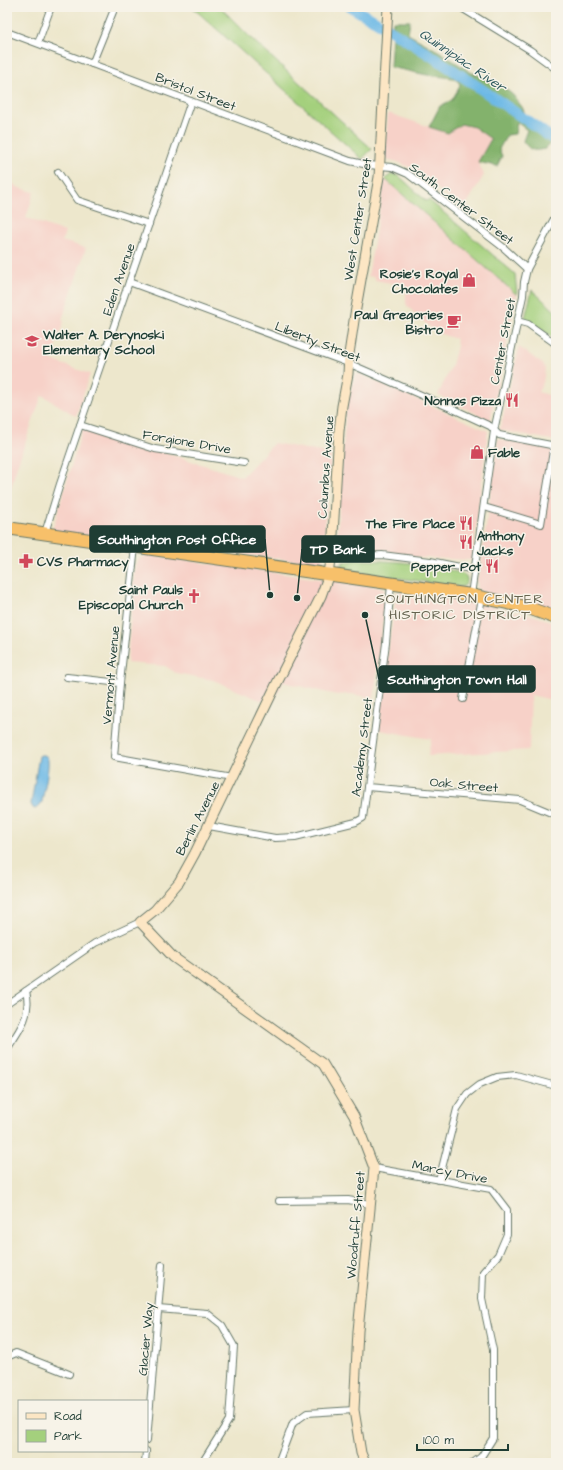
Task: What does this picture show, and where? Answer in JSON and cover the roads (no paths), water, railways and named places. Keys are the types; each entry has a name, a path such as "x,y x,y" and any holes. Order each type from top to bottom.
{"highway":[{"path":"7,528 329,574 476,597 526,607 556,618"}],"street":[{"path":"38,43 51,7"},
{"path":"92,64 115,7"},
{"name":"West Center Street","path":"348,363 379,178 388,7"},
{"path":"460,7 530,50 556,69"},
{"name":"Bristol Street","path":"7,32 350,161 379,166"},
{"name":"Eden Avenue","path":"46,534 60,484 191,101"},
{"name":"South Center Street","path":"379,166 392,167 408,174 504,248 527,269"},
{"path":"58,172 77,200 149,224"},
{"name":"Center Street","path":"463,699 476,597 475,570 494,431 518,321 527,269 556,215"},
{"name":"Liberty Street","path":"129,282 348,363 490,426 499,435 555,445"},
{"path":"518,321 528,324 556,344"},
{"name":"Columbus Avenue","path":"329,574 332,557 339,431 348,363"},
{"name":"Forgione Drive","path":"80,425 154,449 244,463"},
{"path":"484,506 541,524 555,445"},
{"name":"Vermont Avenue","path":"135,547 120,683 114,758 232,778"},
{"path":"332,557 382,555 430,561 475,570"},
{"name":"Berlin Avenue","path":"8,1003 95,943 140,922 155,910 179,882 209,826 276,684 321,596 329,574"},
{"name":"Academy Street","path":"209,826 275,838 295,837 356,822 363,818 386,643 391,584"},
{"path":"67,677 120,683"},
{"name":"Oak Street","path":"367,787 520,800 556,815"},
{"name":"Woodruff Street","path":"140,922 173,957 323,1064 354,1116 374,1168 358,1331 354,1410 361,1453 365,1463"},
{"path":"7,1049 23,1024 28,1008 26,991"},
{"path":"7,995 8,1003"},
{"path":"439,1180 457,1109 467,1094 480,1084 497,1077 516,1075 556,1086"},
{"name":"Marcy Drive","path":"374,1168 491,1189 507,1210 507,1234 498,1255 484,1272 482,1299 493,1350 493,1438 481,1457 473,1463"},
{"path":"279,1201 348,1200 370,1204"},
{"name":"Glacier Way","path":"148,1428 162,1265"},
{"path":"158,1309 207,1313 222,1325 234,1346 229,1420 202,1463"},
{"path":"7,1357 16,1353 69,1374"},
{"path":"278,1463 293,1423 307,1413 354,1410"},
{"path":"145,1463 146,1452"}],"water":[{"path":"45,755 47,757 48,765 42,802 35,809 31,804 39,756"}],"waterway":[{"name":"Quinnipiac River","path":"351,7 480,88 556,141"}],"place":[{"name":"Rosie’s Royal Chocolates","path":"469,280"},
{"name":"Paul Gregories Bistro","path":"454,321"},
{"name":"Walter A. Derynoski Elementary School","path":"32,341"},
{"name":"Nonnas Pizza","path":"512,400"},
{"name":"Fable","path":"477,452"},
{"name":"The Fire Place","path":"466,523"},
{"name":"Anthony Jacks","path":"466,542"},
{"name":"CVS Pharmacy","path":"26,561"},
{"name":"Pepper Pot","path":"492,566"},
{"name":"Southington Post Office","path":"270,595"},
{"name":"Saint Pauls Episcopal Church","path":"194,596"},
{"name":"TD Bank","path":"297,598"},
{"name":"Southington Town Hall","path":"365,615"}],"district":[{"name":"SOUTHINGTON CENTER HISTORIC DISTRICT","path":"460,606"}]}
